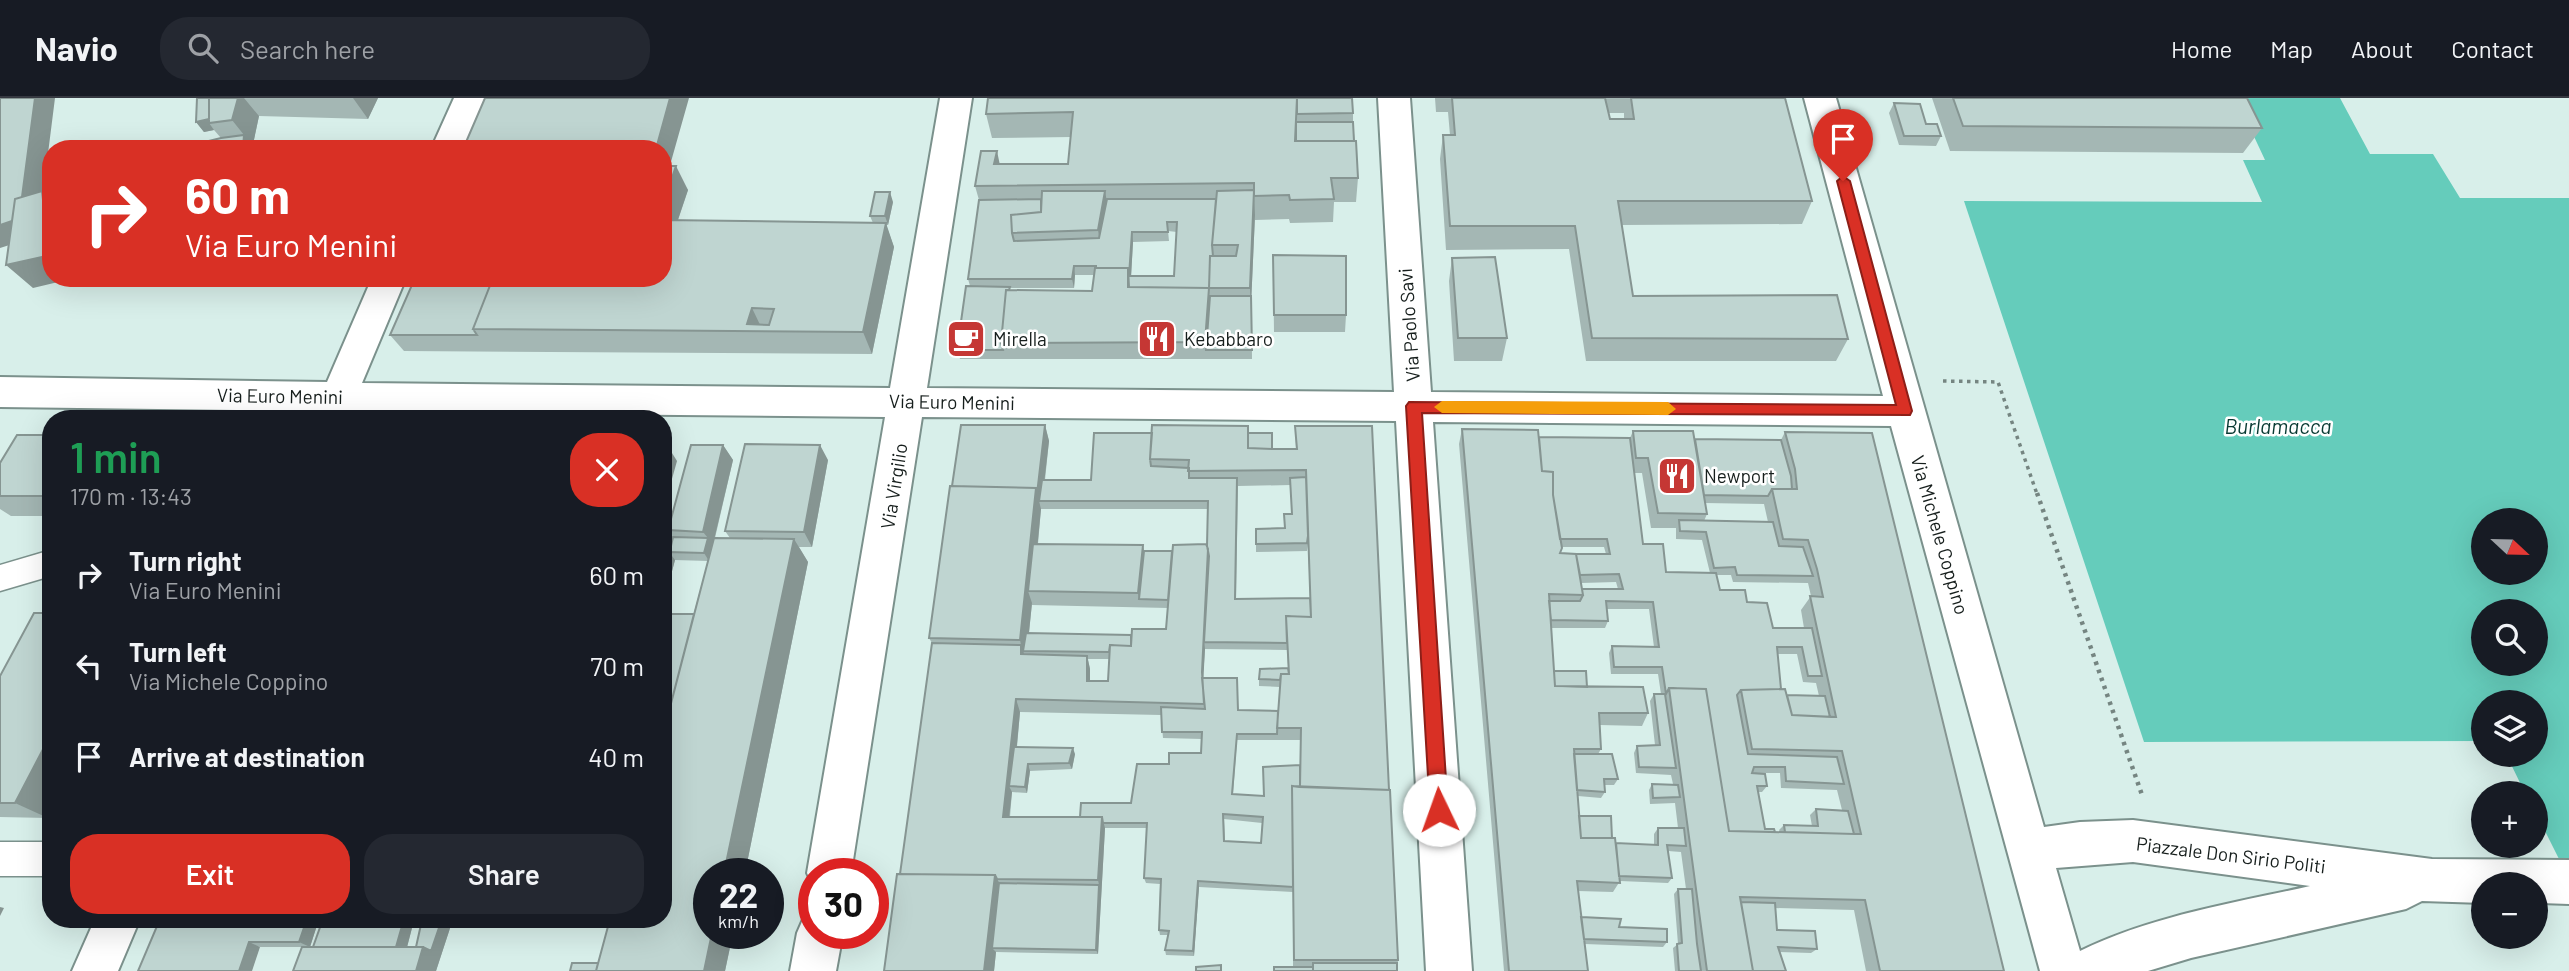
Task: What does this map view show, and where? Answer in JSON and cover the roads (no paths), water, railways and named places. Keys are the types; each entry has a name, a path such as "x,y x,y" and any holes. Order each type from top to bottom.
{"street":[{"path":"451,140 470,98"},
{"name":"Via Virgilio","path":"832,858 956,98"},
{"name":"Via Paolo Savi","path":"1394,98 1449,971"},
{"name":"Via Michele Coppino","path":"1820,98 2063,971"},
{"path":"336,408 351,363 385,287"},
{"name":"Via Euro Menini","path":"0,392 336,408 908,401 1905,411"},
{"name":"Piazzale Don Sirio Politi","path":"2029,851 2080,843 2133,841 2432,881 2565,882"},
{"name":"Piazzale Don Sirio Politi","path":"2088,971 2108,961 2191,935 2432,881"},
{"path":"95,971 114,928"},
{"path":"813,971 817,949"}],"lane":[{"path":"0,578 42,566"},
{"path":"0,859 42,859"}],"water":[{"name":"Burlamacca","path":"2236,98 2340,98 2370,154 2433,154 2460,198 2569,198 2569,879 2548,837 2548,781 2519,781 2512,767 2548,767 2548,690 2471,690 2471,741 2144,742 1964,201 2262,202 2243,160 2265,160"}],"place":[{"name":"Mirella","path":"966,339"},
{"name":"Kebabbaro","path":"1157,339"},
{"name":"Newport","path":"1677,476"}]}
